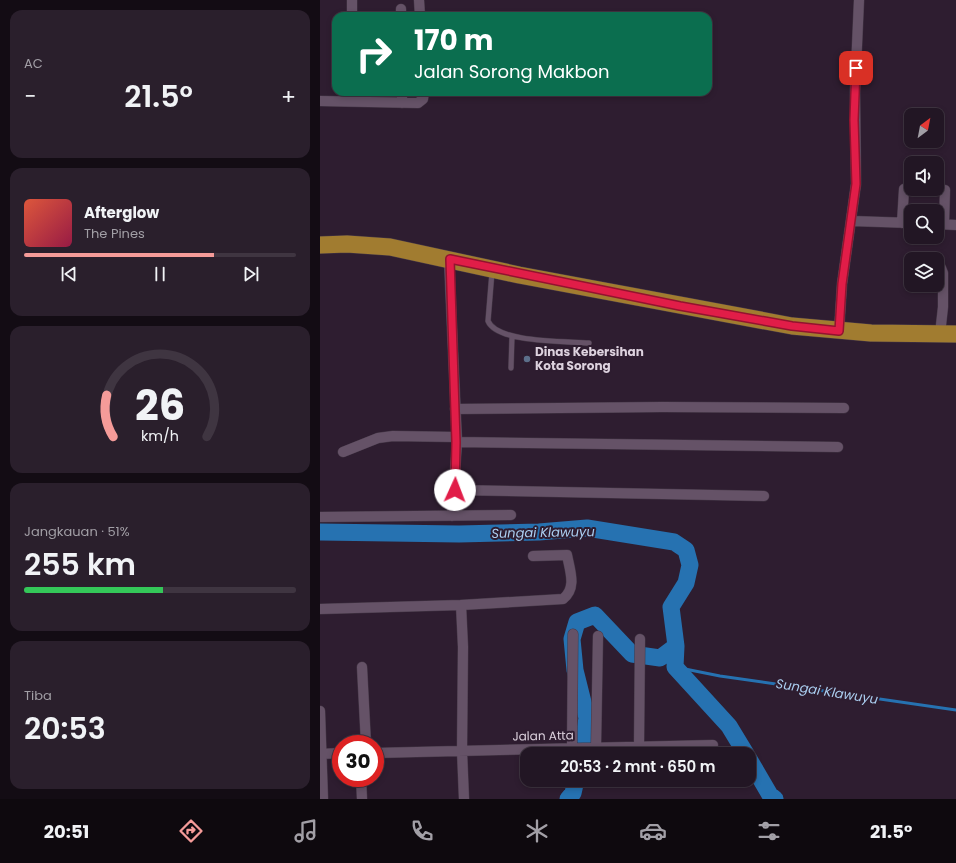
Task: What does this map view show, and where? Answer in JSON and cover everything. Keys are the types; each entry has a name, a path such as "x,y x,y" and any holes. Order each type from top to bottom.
{"highway":[{"path":"320,244 390,247 680,306 792,326 839,331 948,334"}],"street":[{"path":"352,0 352,12"},
{"path":"419,0 420,12"},
{"path":"839,331 843,277 856,184 855,91 859,0"},
{"path":"402,96 402,103"},
{"path":"320,101 353,97 402,103 419,102 424,98 424,96"},
{"path":"944,204 946,190"},
{"path":"852,221 904,223"},
{"path":"944,224 956,225"},
{"path":"450,259 456,440 455,490 452,516"},
{"path":"944,285 948,334"},
{"path":"455,409 662,407 844,408"},
{"path":"343,452 378,438 393,436 456,440 838,447"},
{"path":"455,490 764,496"},
{"path":"320,517 511,515"},
{"path":"320,609 461,605 563,599 570,593 572,587 566,555 533,556"},
{"path":"461,605 463,647 462,750 464,799"},
{"path":"572,747 573,634"},
{"path":"596,747 598,636"},
{"path":"639,746 640,639"},
{"path":"362,667 366,735"},
{"path":"320,711 323,799"},
{"name":"Jalan Atta","path":"596,747 713,744"},
{"name":"Jalan Atta","path":"384,753 520,749"},
{"path":"321,754 332,753"},
{"path":"361,787 362,799"}],"lane":[{"path":"493,269 488,321 495,329 512,336 589,343"},
{"path":"512,336 512,368"}],"waterway":[{"name":"Sungai Klawuyu","path":"320,532 459,534 539,532 587,528 674,542 686,550 690,565 686,583 671,607 676,646 660,658 632,654 595,615 577,622 572,639 575,670 587,718 582,747"},
{"name":"Sungai Klawuyu","path":"676,646 675,667 729,726 742,747"},
{"name":"Sungai Klawuyu","path":"675,667 720,676 956,710"},
{"name":"Sungai Klawuyu","path":"756,771 770,795 775,799"},
{"name":"Sungai Klawuyu","path":"568,799 573,793 574,787"}],"place":[{"name":"Dinas Kebersihan Kota Sorong","path":"527,359"}],"route":[{"path":"455,490 456,442 450,259 519,275 680,306 792,326 839,331 842,284 856,184 854,120 856,68"}]}
